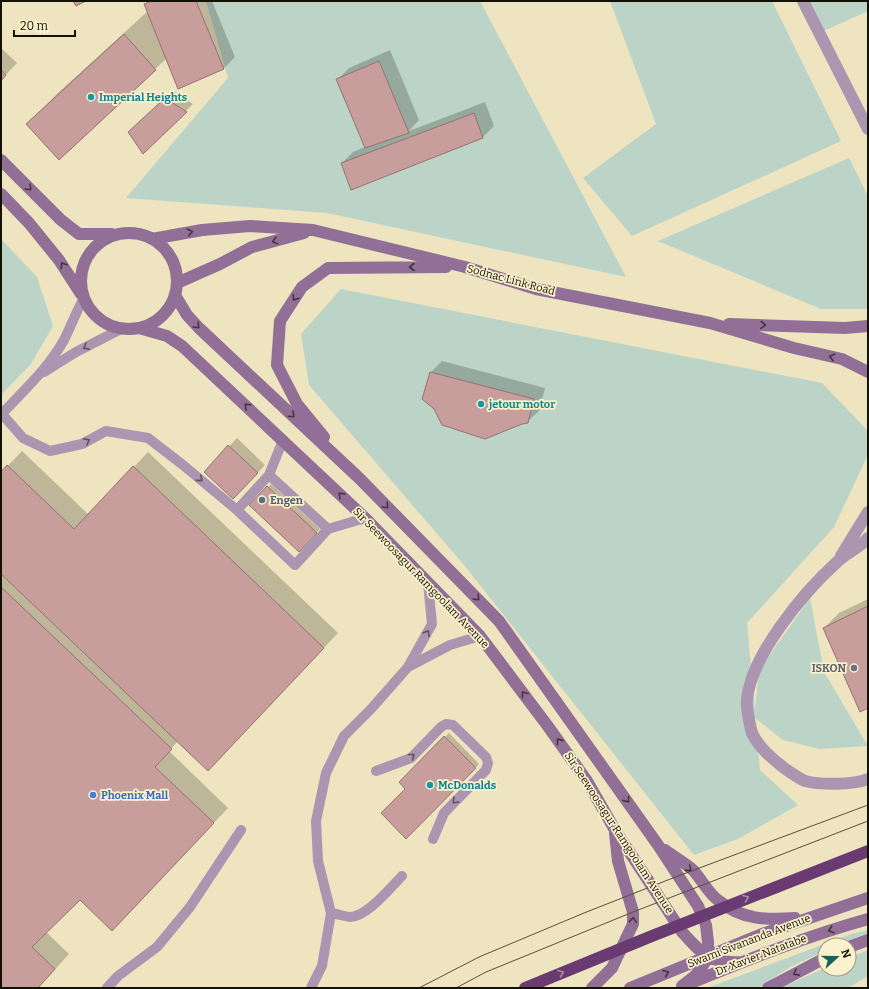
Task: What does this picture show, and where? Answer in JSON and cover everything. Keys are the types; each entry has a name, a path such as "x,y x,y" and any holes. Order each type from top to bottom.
{"highway":[{"path":"525,988 868,851"}],"main road":[{"path":"1,160 61,220 79,234 135,234 152,239 166,250 174,266 176,289 170,307 161,317 151,324 139,328 121,329 109,325 98,318 90,309 49,247 29,222 1,194"},
{"name":"Sodnac Link Road","path":"152,239 202,230 250,226 313,230 465,267 536,289 710,323 794,348 842,359 868,372"},
{"name":"Sodnac Link Road","path":"176,289 252,247 313,230"},
{"path":"84,298 80,282 83,266 91,252 102,241 118,234"},
{"path":"359,478 297,404 277,365 280,321 302,287 328,268 465,267"},
{"name":"Sir Seewoosagur Ramgoolam Avenue","path":"176,289 187,315 199,328 359,478 499,621 658,845 698,906 706,925 708,957"},
{"name":"Sodnac Link Road","path":"710,323 845,328 868,326"},
{"name":"Sir Seewoosagur Ramgoolam Avenue","path":"139,328 167,336 182,346 365,518 480,636 548,725 587,781 615,830 682,932 694,946 708,957"},
{"path":"592,988 612,968 633,924 633,912 618,861 615,830"},
{"path":"658,845 693,870 703,885 719,902 739,914 758,919 814,916"},
{"name":"Swami Sivananda Avenue","path":"630,988 762,934 868,898"},
{"name":"Dr Xavier Natatabe","path":"681,987 742,962 832,929 868,919"},
{"path":"857,944 868,940"},
{"path":"681,987 695,976 708,957 718,962 742,962"},
{"path":"768,988 817,962"}],"street":[{"path":"803,1 868,129"},
{"path":"837,562 868,512"},
{"path":"868,538 837,562 797,604 764,651 753,675 747,701 752,732 765,753 788,771 805,780 831,784 860,782 868,779"}],"lane":[{"path":"84,298 63,340 40,374 1,415 23,438 50,451 82,444 106,431 148,438 183,465 236,510 295,565 328,529 365,518"},
{"path":"40,374 76,352 121,329"},
{"path":"236,510 269,474 283,440"},
{"path":"269,474 328,529"},
{"path":"311,988 322,966 331,913 318,861 316,820 326,773 344,736 371,709 408,667 432,624 428,583"},
{"path":"408,667 450,645 480,636"},
{"path":"376,771 411,758 441,727 446,724 453,725 486,757 488,763 486,770 444,813 433,839"},
{"path":"107,988 118,976 157,947 190,907 241,830"},
{"path":"331,913 352,917 362,913 372,906 402,876"}],"green space":[{"path":"206,1 480,1 626,277 327,213 126,198 228,78"},
{"path":"610,1 772,1 841,141 632,236 583,178 656,124"},
{"path":"803,1 868,1 868,11 819,33"},
{"path":"849,158 868,196 868,309 821,309 658,241"},
{"path":"1,239 37,277 53,326 31,364 1,395"},
{"path":"341,289 822,383 868,431 868,455 834,527 747,623 755,710 759,670 810,598 824,672 868,746 820,749 783,740 755,718 760,770 798,805 738,839 694,855 464,565 309,385 301,334"},
{"path":"868,930 868,933 857,937 843,937"},
{"path":"817,947 817,955 790,967 758,988 707,988"},
{"path":"868,950 868,976 848,988 780,988 817,972 817,977 857,977 857,955"}],"building":[{"path":"73,1 86,1 76,6"},
{"path":"152,1 196,1 224,69 178,89 144,4"},
{"name":"Imperial Heights","path":"124,34 156,70 59,160 26,124"},
{"path":"379,61 409,133 365,148 336,79"},
{"path":"1,70 6,75 1,81"},
{"path":"165,98 187,112 143,154 128,132"},
{"path":"474,113 483,138 351,190 341,163"},
{"name":"jetour motor","path":"430,372 534,399 528,423 485,439 442,425 434,409 422,399"},
{"path":"228,445 258,473 233,499 204,472"},
{"path":"7,465 74,529 133,466 324,648 208,771 1,574 1,472"},
{"path":"267,486 317,533 299,552 249,505"},
{"name":"Phoenix Mall","path":"1,587 172,749 155,767 214,823 112,931 80,900 32,947 55,969 38,988 1,988"},
{"name":"ISKON","path":"868,606 868,708 860,712 823,628"},
{"name":"McDonalds","path":"444,736 476,768 406,839 381,813 405,789 399,782"}],"tram line":[{"path":"419,988 479,957 584,913 868,805"},
{"path":"456,988 486,972 633,912 868,821"}],"place":[{"name":"Imperial Heights","path":"91,97"},
{"name":"jetour motor","path":"481,404"},
{"name":"Engen","path":"262,500"},
{"name":"ISKON","path":"854,668"},
{"name":"McDonalds","path":"430,785"},
{"name":"Phoenix Mall","path":"93,795"}]}
